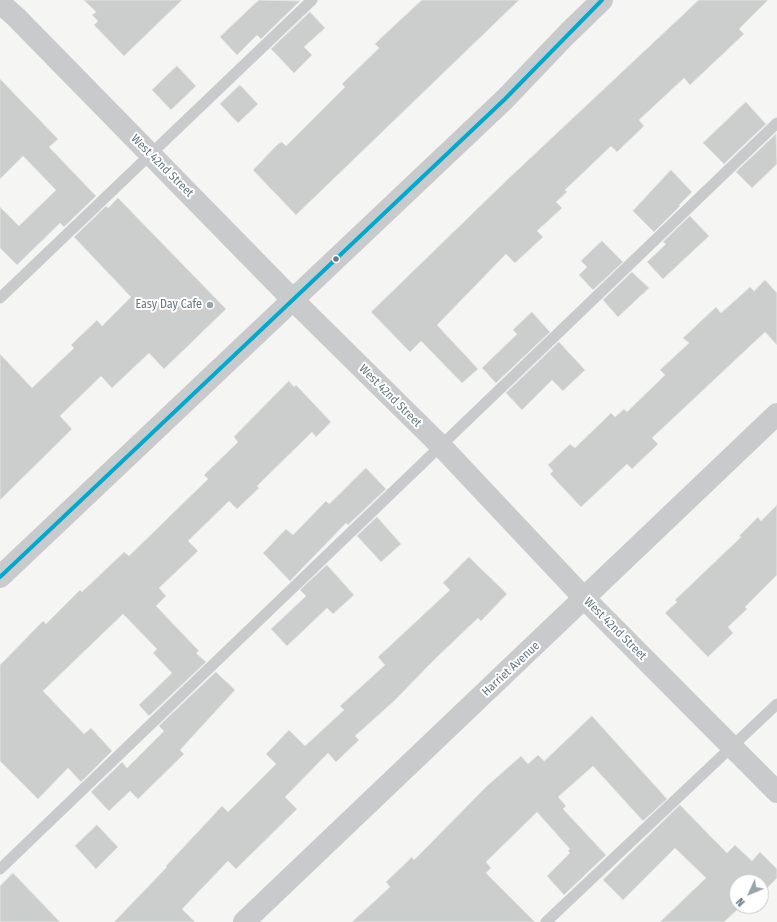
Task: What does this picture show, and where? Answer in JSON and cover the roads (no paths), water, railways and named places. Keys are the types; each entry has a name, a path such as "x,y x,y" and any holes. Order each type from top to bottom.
{"street":[{"path":"0,578 505,99 567,34 602,0"},
{"name":"West 42nd Street","path":"0,3 16,17 293,300 441,446 585,599 777,792"},
{"name":"Harriet Avenue","path":"244,922 585,599 777,414"}],"lane":[{"path":"0,298 312,0"},
{"path":"0,869 777,123"},
{"path":"546,922 777,704"}],"place":[{"name":"Easy Day Cafe","path":"210,305"}]}
